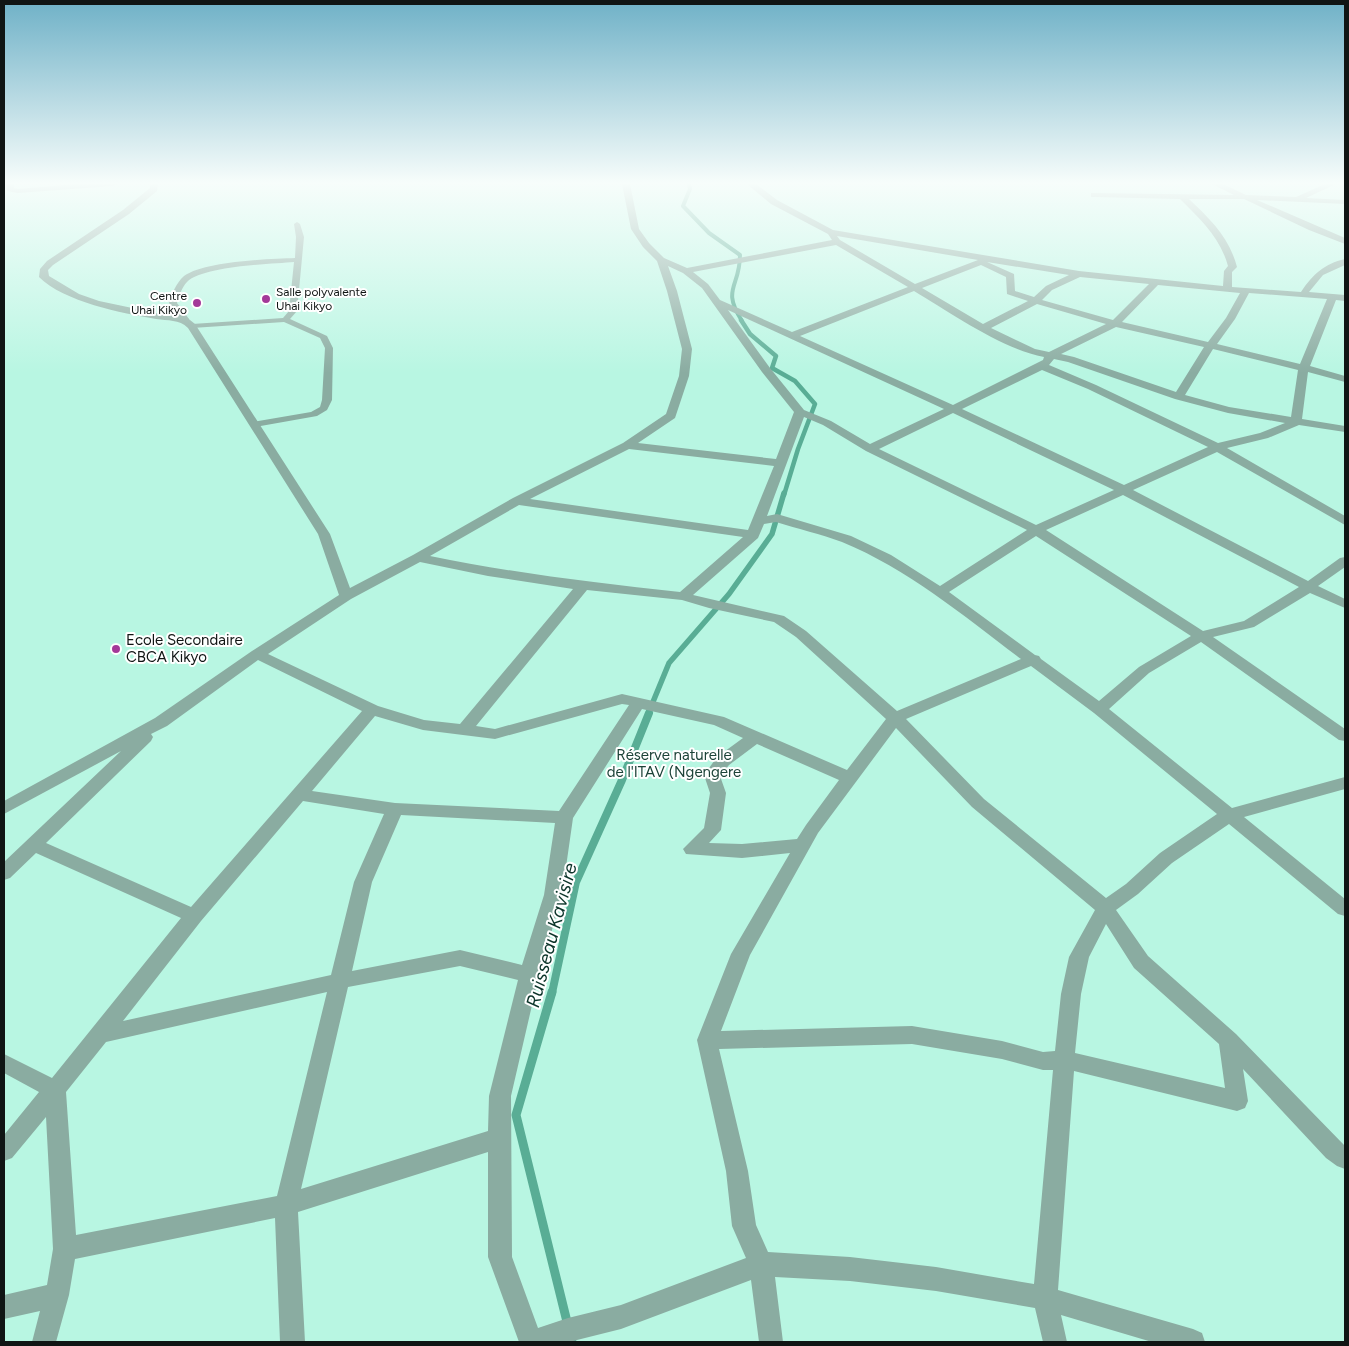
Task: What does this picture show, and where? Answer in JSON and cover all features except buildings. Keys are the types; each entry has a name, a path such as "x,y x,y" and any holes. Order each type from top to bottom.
{"street":[{"path":"74,247 44,269 44,277 76,296 97,303 189,323 256,424 324,534 346,596"},
{"path":"648,247 661,260 686,271 705,286 766,370 800,412 828,423 870,449 1036,530 1201,636 1345,736"},
{"path":"686,271 812,247"},
{"path":"845,247 983,328 1032,352 1092,387 1217,447 1345,521"},
{"path":"906,247 1079,274 1246,291 1345,298"},
{"path":"1227,247 1233,267 1228,271 1227,289"},
{"path":"4,808 161,722 257,654 346,596 418,558 517,501 627,445 671,416 684,376 687,349 672,291 661,260"},
{"path":"791,336 983,260"},
{"path":"983,260 1011,276 1010,292 1035,301 1114,324 1304,367 1345,379"},
{"path":"1303,295 1316,274 1328,267 1345,262"},
{"path":"983,328 1035,301 1049,288 1079,274"},
{"path":"870,449 952,410 1114,324 1156,282"},
{"path":"1178,396 1218,332 1230,319 1246,291"},
{"path":"1296,422 1304,367 1332,298"},
{"path":"718,303 1125,491 1308,587 1345,604"},
{"path":"1045,361 1070,359 1178,396 1228,410 1345,429"},
{"path":"756,528 800,412"},
{"path":"940,592 1036,530 1125,491 1217,447 1264,436 1296,422"},
{"path":"627,445 780,463"},
{"path":"517,501 756,528"},
{"path":"684,596 756,528 777,518 846,539 886,558 940,592 1034,659 1099,709 1345,909"},
{"path":"418,558 488,572 583,586 684,596 709,604 780,619 801,634 895,718 978,803 1105,908 1141,962 1229,1040 1334,1151 1345,1159"},
{"path":"1099,709 1144,670 1201,636 1249,624 1292,599 1345,561"},
{"path":"464,730 583,586"},
{"path":"257,654 372,710 424,725 495,734 622,699 718,721 849,778"},
{"path":"771,1342 761,1264 744,1226 737,1171 707,1040 741,954 812,829 895,718 1034,659"},
{"path":"638,703 564,817 553,894 529,975 500,1096 500,1257 533,1342 568,1330 621,1317 761,1264 850,1269 936,1279 1045,1298 1193,1342"},
{"path":"4,1151 56,1090 194,916 372,710"},
{"path":"4,873 161,722"},
{"path":"756,737 733,752 712,775 718,793 712,830 692,849 742,851 803,845"},
{"path":"1055,1342 1045,1298 1064,1060 1071,994 1079,957 1105,908 1132,890 1166,858 1229,815 1345,783"},
{"path":"300,795 395,809 564,817"},
{"path":"293,1342 286,1205 363,882 395,809"},
{"path":"33,844 194,916"},
{"path":"100,1035 339,981 460,958 529,975"},
{"path":"707,1040 912,1035 1002,1050 1043,1061 1064,1060 1237,1101 1229,1040"},
{"path":"4,1063 56,1090"},
{"path":"44,1342 57,1295 65,1249 56,1090"},
{"path":"65,1249 286,1205 499,1138"},
{"path":"4,1307 57,1295"}],"lane":[{"path":"285,320 293,311 299,247"},
{"path":"256,424 314,414 324,408 327,400 329,348 323,336 285,320 189,323 173,303 178,289 192,275 224,268 298,260"}],"green space":[{"name":"Réserve naturelle de l'ITAV (Ngengere","path":"4,247 1345,247 1345,1342 4,1342"}],"waterway":[{"path":"728,247 740,255 732,294 736,310 742,321"},
{"path":"741,320 750,334 776,356 772,368 795,381 815,404 798,449 784,495"},
{"name":"Ruisseau Kavisire","path":"648,714 669,663 729,594 772,534 784,493"},
{"name":"Ruisseau Kavisire","path":"552,993 576,882 622,780 649,713"},
{"name":"Ruisseau Kavisire","path":"552,992 516,1115 572,1342"}],"place":[{"name":"Salle polyvalente Uhai Kikyo","path":"266,299"},
{"name":"Centre Uhai Kikyo","path":"197,303"},
{"name":"Ecole Secondaire CBCA Kikyo","path":"116,649"}]}
